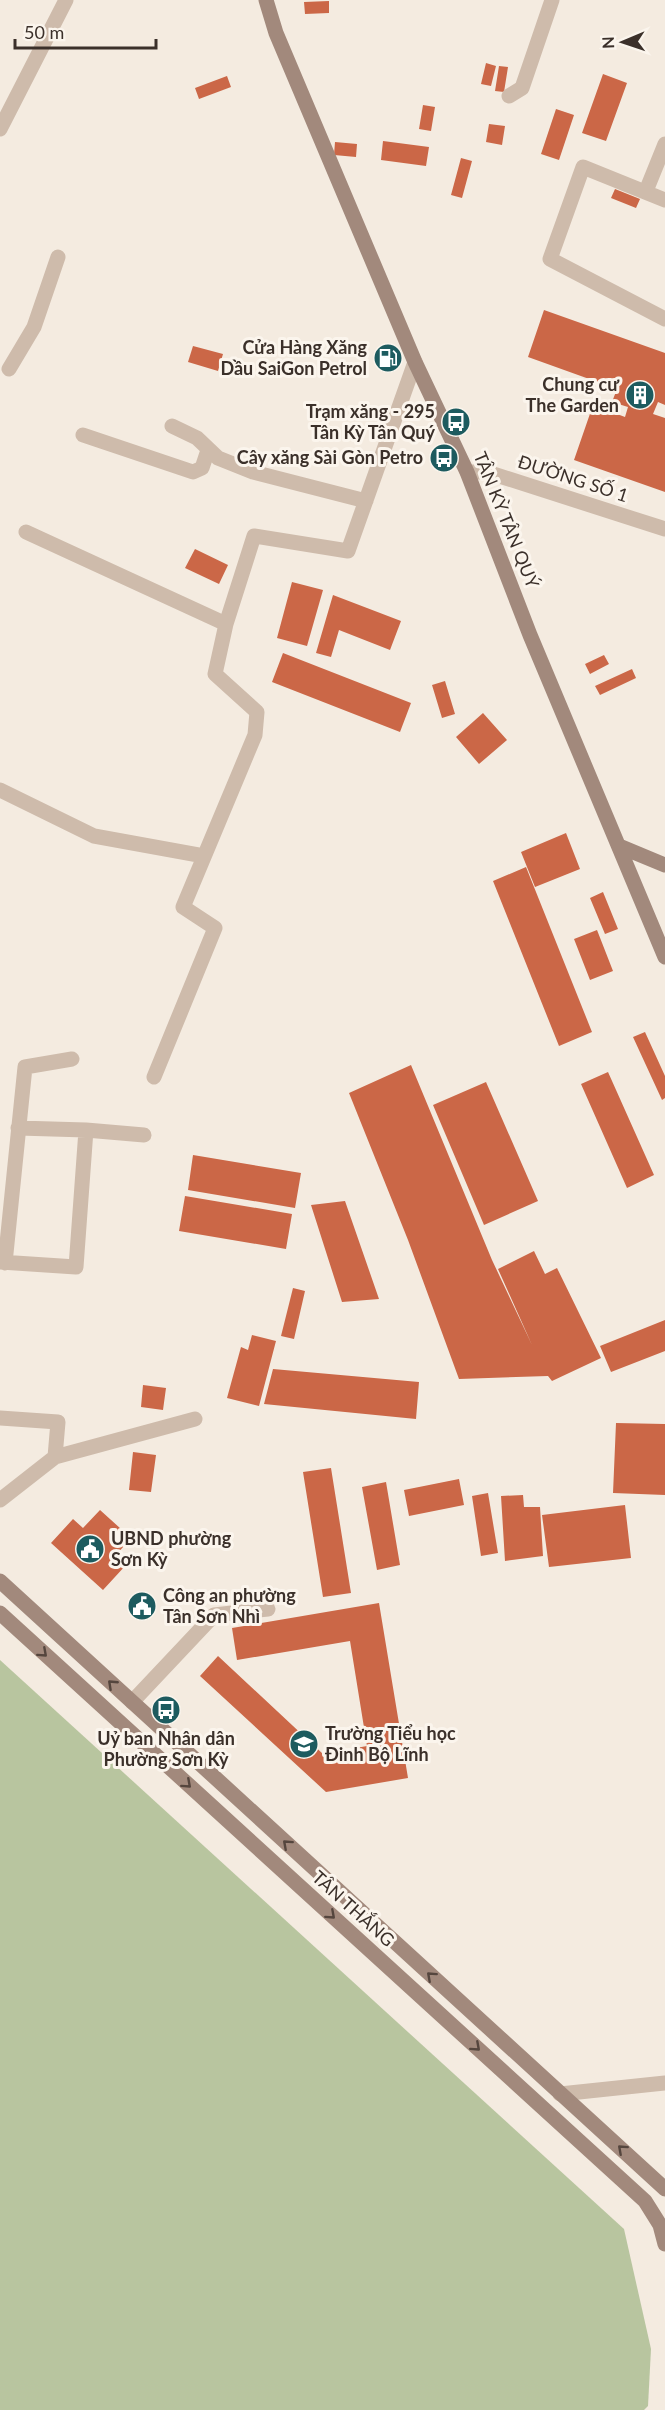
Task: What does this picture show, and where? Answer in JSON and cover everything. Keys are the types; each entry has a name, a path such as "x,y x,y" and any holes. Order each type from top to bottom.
{"street":[{"path":"0,129 66,0"},
{"name":"TÂN KỲ TÂN QUÝ","path":"266,0 276,33 415,362 467,472 530,635 665,957"},
{"path":"509,96 522,88 552,0"},
{"path":"646,191 665,144"},
{"path":"665,200 583,167 550,259 665,319"},
{"path":"9,369 34,327 58,257"},
{"path":"154,1077 215,928 183,908 255,735 257,712 215,674 226,624 254,536 348,551 415,362"},
{"path":"172,426 197,438 218,458 254,472 366,501"},
{"path":"83,435 193,472 202,468 208,450"},
{"name":"ĐƯỜNG SỐ 1","path":"467,472 487,472 665,529"},
{"path":"26,532 226,624"},
{"path":"0,790 94,836 204,856"},
{"path":"619,846 665,865"},
{"path":"72,1059 25,1066 2,1262 76,1268 86,1130"},
{"path":"18,1128 144,1135"},
{"path":"0,1418 58,1422 55,1457"},
{"path":"0,1500 55,1457 195,1419"},
{"name":"TÂN THẮNG","path":"0,1581 665,2189"},
{"path":"132,1702 214,1615 268,1609"},
{"name":"TÂN THẮNG","path":"0,1613 645,2201 660,2225 665,2244"},
{"path":"560,2094 665,2083"}],"green space":[{"path":"0,1660 624,2229 651,2349 648,2406 644,2410 0,2410"}],"building":[{"path":"329,1 329,13 305,14 304,2"},
{"path":"486,63 496,66 491,86 481,84"},
{"path":"499,66 508,67 504,92 495,91"},
{"path":"603,74 627,83 606,141 582,133"},
{"path":"227,76 231,87 199,99 195,88"},
{"path":"423,105 435,107 431,131 419,129"},
{"path":"556,109 574,115 559,160 541,154"},
{"path":"489,124 505,126 502,145 486,142"},
{"path":"383,141 429,147 426,166 381,160"},
{"path":"335,142 357,144 356,157 334,155"},
{"path":"461,158 472,161 462,198 451,195"},
{"path":"615,189 640,199 636,208 611,198"},
{"name":"Chung cư The Garden","path":"544,310 665,353 665,405 658,402 653,414 665,418 665,492 574,460 593,405 625,417 628,407 612,402 617,389 528,357"},
{"path":"193,346 223,354 218,371 188,362"},
{"path":"195,549 228,565 219,584 185,568"},
{"path":"292,582 323,590 307,646 277,638"},
{"path":"333,595 401,621 390,650 339,630 331,657 316,653"},
{"path":"283,653 411,703 400,732 272,682"},
{"path":"604,655 609,664 590,674 585,664"},
{"path":"632,669 636,678 600,695 595,686"},
{"path":"445,681 455,714 442,718 432,685"},
{"path":"483,713 507,740 479,764 456,737"},
{"path":"566,833 580,869 535,887 521,852"},
{"path":"526,867 592,1032 559,1046 493,881"},
{"path":"603,892 618,929 605,934 590,898"},
{"path":"597,930 613,971 590,980 574,939"},
{"path":"645,1032 665,1076 665,1098 662,1100 633,1037"},
{"path":"411,1065 492,1260 532,1345 498,1269 534,1251 545,1274 557,1268 601,1358 552,1381 548,1376 459,1379 408,1240 349,1093"},
{"path":"608,1072 654,1175 627,1188 581,1084"},
{"path":"486,1082 538,1201 484,1225 433,1105"},
{"path":"193,1155 301,1173 295,1208 188,1190"},
{"path":"185,1196 292,1214 286,1249 179,1231"},
{"path":"345,1201 379,1299 342,1302 311,1205"},
{"path":"293,1288 305,1291 294,1339 281,1336"},
{"path":"665,1320 665,1351 611,1372 600,1346"},
{"path":"252,1335 276,1341 259,1406 227,1398 241,1347 248,1350"},
{"path":"273,1369 419,1382 416,1419 264,1404"},
{"path":"143,1385 166,1388 163,1410 141,1407"},
{"path":"616,1423 665,1424 665,1495 613,1493"},
{"path":"133,1452 156,1455 151,1492 129,1490"},
{"path":"331,1468 351,1593 323,1597 303,1472"},
{"path":"459,1479 464,1505 409,1516 404,1490"},
{"path":"386,1482 400,1565 377,1570 362,1487"},
{"path":"488,1493 498,1553 481,1556 472,1496"},
{"path":"523,1495 524,1507 540,1507 543,1556 505,1561 501,1496"},
{"path":"625,1505 631,1558 549,1567 542,1515"},
{"name":"UBND phường Sơn Kỳ","path":"100,1510 131,1538 116,1555 126,1565 103,1590 51,1543 73,1519 83,1528"},
{"path":"379,1603 408,1778 326,1792 200,1676 218,1656 323,1754 367,1746 350,1641 237,1660 232,1628"}],"place":[{"name":"Cửa Hàng Xăng Dầu SaiGon Petrol","path":"388,358"},
{"name":"Chung cư The Garden","path":"640,395"},
{"name":"Trạm xăng - 295 Tân Kỳ Tân Quý","path":"456,422"},
{"name":"Cây xăng Sài Gòn Petro","path":"444,458"},
{"name":"UBND phường Sơn Kỳ","path":"90,1549"},
{"name":"Công an phường Tân Sơn Nhì","path":"142,1606"},
{"name":"Uỷ ban Nhân dân Phường Sơn Kỳ","path":"166,1710"},
{"name":"Trường Tiểu học Đinh Bộ Lĩnh","path":"304,1744"}]}
